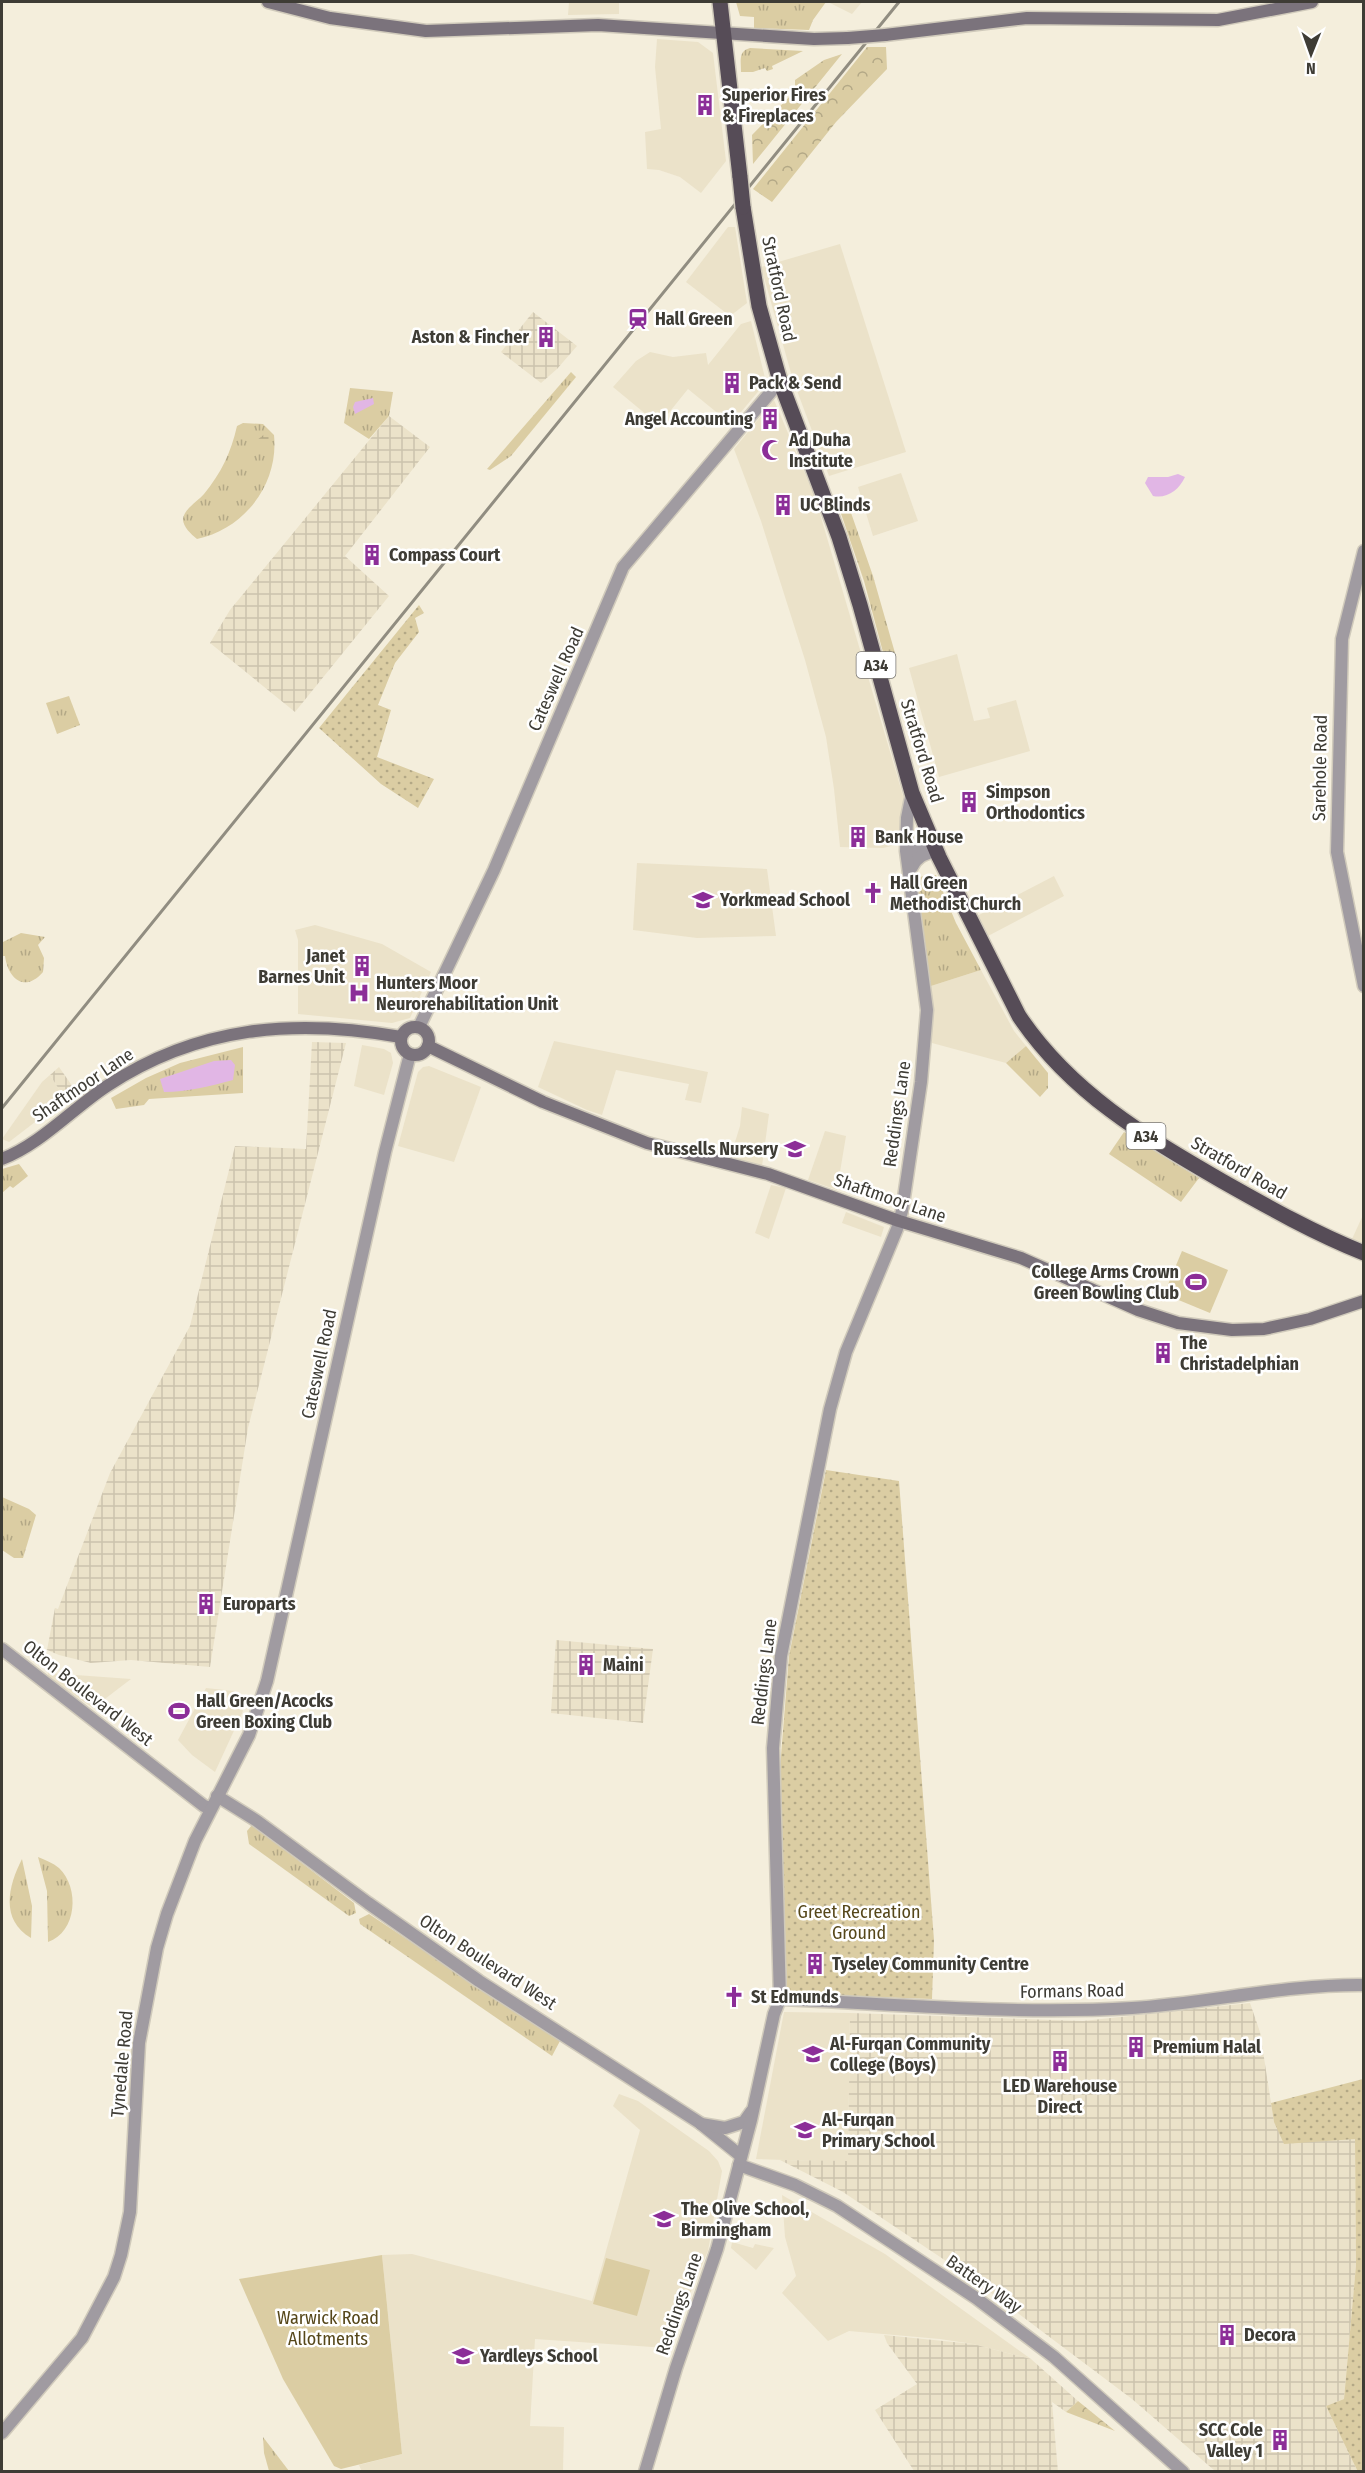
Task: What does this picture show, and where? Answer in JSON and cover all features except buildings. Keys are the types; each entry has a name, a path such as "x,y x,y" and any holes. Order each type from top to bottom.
{"highway":[{"name":"Stratford Road","path":"720,2 743,207 759,306 780,381 839,537 912,793 934,844 1019,1016 1033,1037 1071,1077 1111,1112 1175,1154 1309,1229 1364,1253"}],"main road":[{"path":"268,2 330,18 426,31 598,25 814,39 885,35 1027,18 1218,20 1312,2"},
{"name":"Shaftmoor Lane","path":"2,1159 27,1146 96,1093 139,1066 200,1041 230,1033 288,1027 375,1032 401,1037"},
{"path":"419,1027 428,1036 428,1046 420,1054 410,1054 402,1048 401,1037 406,1029 419,1027"},
{"name":"Shaftmoor Lane","path":"428,1046 543,1102 647,1143 770,1175 899,1221 1021,1258 1138,1310 1178,1323 1232,1330 1264,1329 1310,1319 1364,1299"}],"street":[{"name":"Cateswell Road","path":"419,1027 494,870 623,567 780,381"},
{"name":"Sarehole Road","path":"1364,551 1342,639 1337,840 1337,852 1364,986"},
{"name":"Reddings Lane","path":"645,2472 676,2368 717,2249 774,2014 780,1999 773,1748 781,1656 830,1409 846,1352 899,1221 921,1082 927,1010 908,877 907,819 912,793"},
{"name":"Reddings Lane","path":"908,877 912,852 934,844"},
{"name":"Cateswell Road","path":"267,1682 385,1152 410,1054"},
{"name":"Olton Boulevard West","path":"2,1649 195,1799 210,1808"},
{"name":"Tynedale Road","path":"2,2433 82,2338 114,2277 130,2212 139,2043 147,1992 167,1914 210,1808 249,1735 267,1682"},
{"name":"Olton Boulevard West","path":"217,1796 257,1821 368,1903 480,1981 700,2124 740,2161"},
{"name":"Formans Road","path":"780,1999 999,2010 1068,2010 1134,2008 1364,1984"},
{"path":"700,2124 725,2128 744,2122 752,2111"},
{"name":"Battery Way","path":"740,2161 837,2206 976,2298 1054,2357 1183,2472"}],"shaded area":[{"path":"569,2 619,2 619,14 568,15"},
{"path":"828,2 862,2 852,14"},
{"path":"657,39 698,42 713,53 726,161 701,193 680,177 659,170 647,169 645,132 661,129 655,67"},
{"path":"728,227 735,227 747,303 730,316 686,282"},
{"path":"840,244 906,452 829,476 793,380 761,267"},
{"path":"533,312 577,346 541,383 501,352"},
{"path":"751,321 766,382 731,424 688,389 659,425 613,387 636,361 650,352 673,357 706,353 708,365 741,324"},
{"path":"373,398 374,404 355,414 353,407 355,402"},
{"path":"774,400 815,497 904,799 900,844 883,848 840,847 826,737 805,660 761,521 734,449"},
{"path":"389,416 430,447 345,556 389,596 295,712 210,643 230,610"},
{"path":"901,473 918,521 873,536 858,487"},
{"path":"1178,474 1185,477 1176,490 1168,495 1153,496 1145,483 1148,477 1168,477"},
{"path":"957,654 974,721 990,718 987,708 1016,700 1030,751 939,777 909,668"},
{"name":"Yorkmead School","path":"637,863 767,869 776,936 697,938 633,930"},
{"path":"1054,876 1064,896 988,936 977,916"},
{"name":"Hunters Moor Neurorehabilitation Unit","path":"315,925 382,944 431,972 410,1018 392,1023 298,1014 298,940 295,930"},
{"path":"981,970 1014,1031 1026,1046 1006,1063 932,1043 931,986"},
{"path":"554,1041 708,1072 701,1103 685,1100 689,1084 616,1070 602,1115 587,1110 538,1087"},
{"path":"312,1042 346,1043 248,1428 210,1667 131,1660 91,1663 47,1650 55,1608 58,1609 110,1473 190,1326 235,1146 306,1149"},
{"path":"362,1045 384,1049 391,1053 393,1063 384,1095 354,1086"},
{"path":"231,1060 235,1065 233,1080 190,1090 164,1092 160,1079 214,1061"},
{"path":"429,1066 481,1087 454,1162 398,1146 418,1072 423,1067"},
{"path":"59,1067 75,1090 65,1099 50,1075"},
{"path":"50,1075 65,1099 9,1142 2,1139 42,1082"},
{"path":"742,1107 769,1114 762,1166 730,1158 740,1126"},
{"path":"825,1131 846,1136 837,1190 808,1180"},
{"path":"771,1185 786,1188 769,1239 755,1233"},
{"path":"846,1212 884,1227 881,1237 842,1223"},
{"path":"1363,1215 1363,1243 1352,1239"},
{"path":"556,1640 653,1649 643,1723 551,1713"},
{"path":"48,1673 131,1679 93,1708 47,1677"},
{"path":"206,1688 234,1691 243,1711 215,1772 192,1755 178,1740"},
{"path":"1250,2003 1260,2032 1274,2122 1355,2139 1356,2265 1344,2399 1326,2406 1357,2470 1363,2471 1215,2471 1132,2399 970,2277 843,2192 780,2160 848,2161 850,2013 1083,2021"},
{"name":"Al-Furqan Primary School","path":"784,2012 850,2013 848,2162 756,2159"},
{"name":"Yardleys School","path":"619,2094 638,2101 709,2151 718,2161 722,2171 708,2251 667,2348 535,2339 530,2426 564,2427 563,2471 362,2472 359,2465 402,2454 382,2255 412,2254 592,2301 640,2130 613,2106"},
{"path":"782,2195 885,2254 1031,2359 973,2344 940,2339 849,2331 828,2341 782,2293 796,2276 785,2237"},
{"path":"732,2242 753,2248 755,2244 774,2248 756,2270 731,2248"},
{"path":"884,2335 973,2344 1031,2359 1078,2401 1066,2412 1052,2402 1058,2472 914,2471 875,2410 917,2384 887,2343"}],"green space":[{"path":"736,2 826,2 809,30 754,28 754,17 740,16"},
{"path":"867,47 886,47 887,69 836,122 772,202 753,189"},
{"path":"750,48 803,51 772,66 773,69 741,72 742,54"},
{"path":"842,54 753,164 752,135 795,91 795,80 824,60"},
{"path":"571,372 576,377 511,456 490,470 487,469"},
{"path":"350,388 393,392 389,416 369,439 344,423"},
{"path":"243,423 263,424 274,435 271,470 255,501 244,514 214,534 197,539 186,528 183,522 184,515 204,494 215,478 225,462 237,426"},
{"path":"266,433 269,434 270,441 268,450 260,453 257,440"},
{"path":"843,497 849,507 873,576 895,653 884,656 864,581 836,499"},
{"path":"419,605 424,613 415,618 419,632 395,663 378,705 391,710 377,757 434,779 418,808 381,784 319,728"},
{"path":"69,696 80,725 57,734 46,703"},
{"path":"936,875 956,923 981,970 931,986 917,895 918,877"},
{"path":"21,933 45,937 38,945 44,958 43,972 30,982 14,977 5,956 2,956 3,942"},
{"path":"1026,1046 1048,1073 1048,1088 1040,1097 1006,1063"},
{"path":"243,1047 243,1093 149,1099 144,1105 116,1109 111,1098 146,1078 180,1063"},
{"path":"1124,1132 1199,1178 1181,1202 1109,1154"},
{"path":"19,1164 28,1176 13,1188 10,1186 2,1193 2,1169"},
{"name":"College Arms Crown Green Bowling Club","path":"1182,1251 1228,1270 1210,1313 1164,1294"},
{"name":"Greet Recreation Ground","path":"826,1470 899,1481 934,1940 932,1999 787,1994 780,1768 789,1656"},
{"path":"2,1497 29,1509 36,1515 23,1558 14,1558 2,1550"},
{"path":"252,1825 354,1903 356,1913 349,1916 249,1844 247,1831"},
{"path":"38,1857 59,1868 66,1877 72,1898 70,1919 65,1929 58,1937 48,1942 47,1891"},
{"path":"22,1859 32,1906 31,1938 21,1931 11,1912 13,1880"},
{"path":"369,1914 560,2041 552,2056 360,1924 359,1919"},
{"path":"1364,2079 1363,2471 1357,2470 1326,2406 1344,2399 1356,2265 1355,2139 1284,2144 1274,2122 1271,2103"},
{"name":"Warwick Road Allotments","path":"382,2255 402,2454 341,2469 334,2466 283,2379 239,2279"},
{"path":"606,2258 650,2270 637,2316 593,2304"},
{"path":"1078,2401 1115,2431 1066,2412"},
{"path":"263,2437 289,2471 269,2471"}],"railway":[{"path":"2,1108 899,2"}],"place":[{"name":"Superior Fires & Fireplaces","path":"705,105"},
{"name":"Hall Green","path":"638,319"},
{"name":"Aston & Fincher","path":"546,337"},
{"name":"Pack & Send","path":"732,383"},
{"name":"Angel Accounting","path":"770,419"},
{"name":"Ad Duha Institute","path":"772,450"},
{"name":"UC Blinds","path":"783,505"},
{"name":"Compass Court","path":"372,555"},
{"name":"Simpson Orthodontics","path":"969,802"},
{"name":"Bank House","path":"858,837"},
{"name":"Hall Green Methodist Church","path":"873,893"},
{"name":"Yorkmead School","path":"703,900"},
{"name":"Janet Barnes Unit","path":"362,966"},
{"name":"Hunters Moor Neurorehabilitation Unit","path":"359,993"},
{"name":"Russells Nursery","path":"795,1149"},
{"name":"College Arms Crown Green Bowling Club","path":"1196,1282"},
{"name":"The Christadelphian","path":"1163,1353"},
{"name":"Europarts","path":"206,1604"},
{"name":"Maini","path":"586,1665"},
{"name":"Hall Green/Acocks Green Boxing Club","path":"179,1711"},
{"name":"Tyseley Community Centre","path":"815,1964"},
{"name":"St Edmunds","path":"734,1997"},
{"name":"Premium Halal","path":"1136,2047"},
{"name":"Al-Furqan Community College (Boys)","path":"813,2054"},
{"name":"LED Warehouse Direct","path":"1060,2061"},
{"name":"Al-Furqan Primary School","path":"805,2130"},
{"name":"The Olive School, Birmingham","path":"664,2219"},
{"name":"Decora","path":"1227,2335"},
{"name":"Yardleys School","path":"463,2356"},
{"name":"SCC Cole Valley 1","path":"1280,2440"}]}
